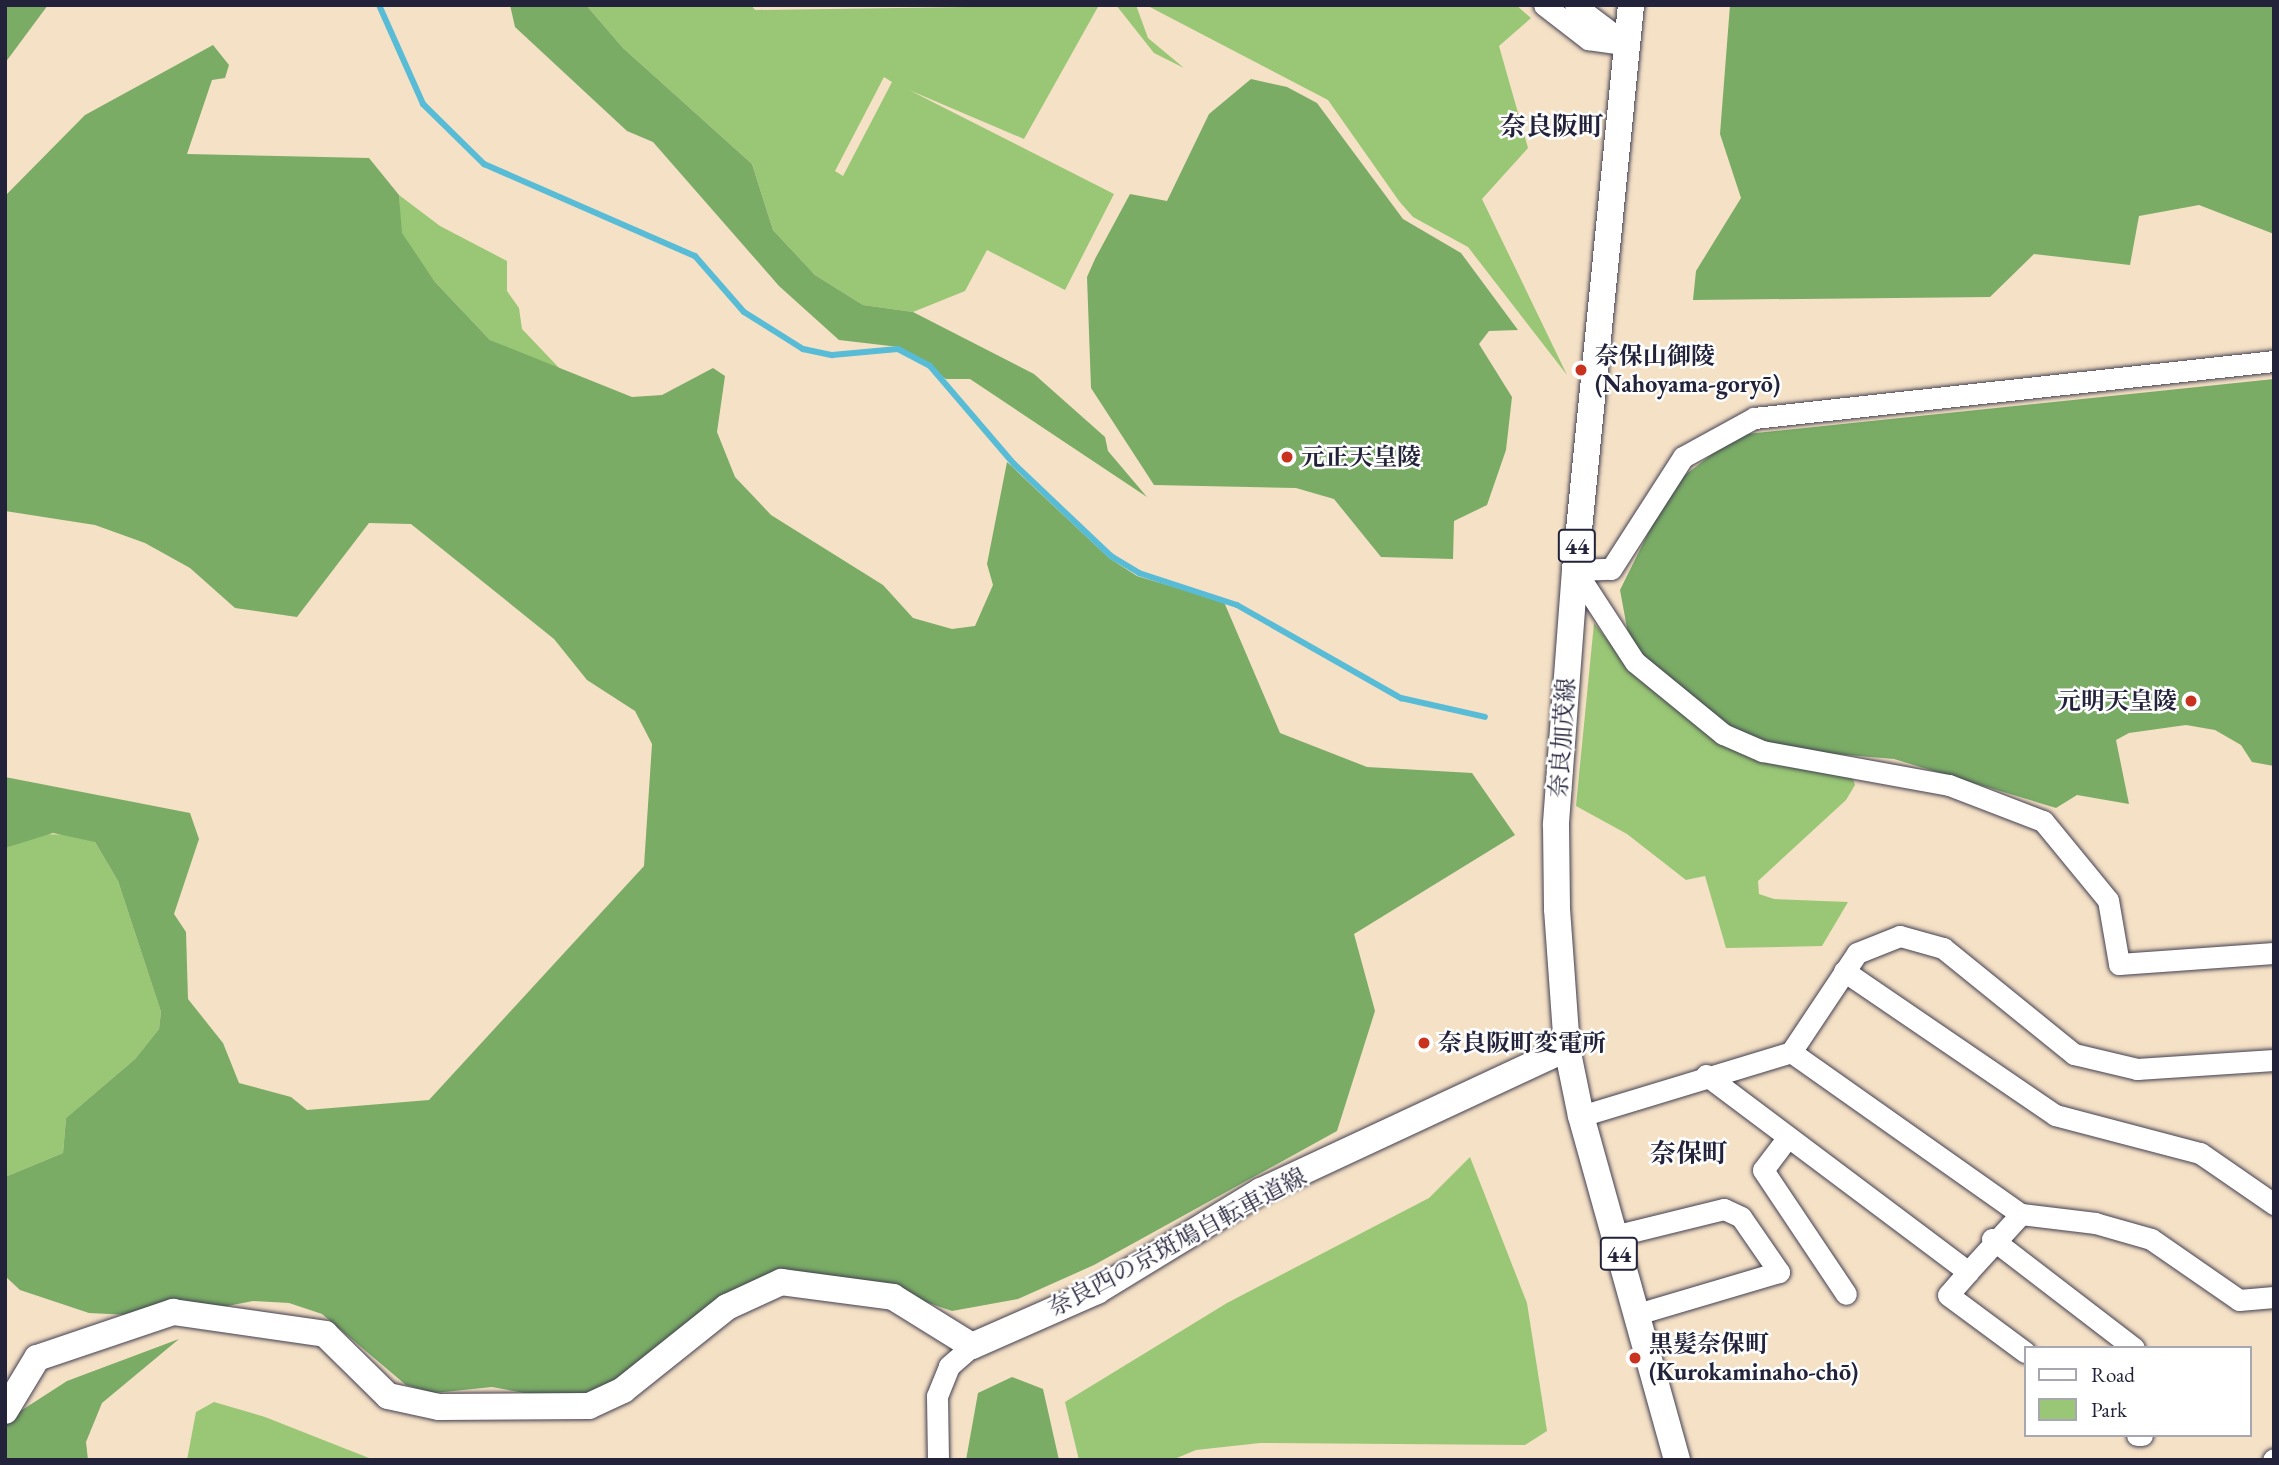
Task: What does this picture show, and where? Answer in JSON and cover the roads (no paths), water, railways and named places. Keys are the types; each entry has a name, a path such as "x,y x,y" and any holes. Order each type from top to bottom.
{"main road":[{"name":"奈良加茂線","path":"1631,5 1575,570 1556,825 1567,1048 1581,1116 1677,1460"},
{"name":"奈良西の京斑鳩自転車道線","path":"972,1346 1097,1290 1261,1191 1567,1048"},
{"path":"5,1411 37,1358 173,1312 325,1334 388,1396 439,1407 589,1406 623,1390 727,1307 781,1282 893,1297 972,1346"}],"street":[{"path":"1544,5 1588,39 1629,45"},
{"path":"1575,5 1629,45"},
{"path":"1575,570 1611,569 1683,457 1754,418 2274,361"},
{"path":"1575,570 1635,662 1723,734 1762,751 1868,765 1949,785 2043,821 2108,900 2119,964 2274,953"},
{"path":"1581,1116 1706,1074 1791,1052 1857,953 1900,936 1942,948 2074,1054 2137,1069 2274,1060"},
{"path":"1844,971 2054,1115 2200,1153 2274,1204"},
{"path":"1791,1052 2021,1214 2095,1223 2151,1239 2239,1300 2274,1297"},
{"path":"1706,1074 1968,1272"},
{"path":"1788,1137 1763,1170 1846,1294"},
{"path":"1614,1236 1724,1209 1741,1217 1779,1272 1637,1314"},
{"path":"2021,1214 1992,1239 1948,1295 2024,1351"},
{"path":"1992,1239 2131,1346"},
{"path":"938,1460 937,1396 949,1366 972,1346"}],"waterway":[{"path":"379,5 423,104 484,164 695,256 744,312 803,349 832,355 898,349 930,366 1014,464 1111,556 1139,573 1237,605 1401,698 1485,717"}],"place":[{"name":"奈保山御陵 (Nahoyama-goryō)","path":"1581,370"},
{"name":"元正天皇陵","path":"1287,457"},
{"name":"元明天皇陵","path":"2191,701"},
{"name":"奈良阪町変電所","path":"1424,1043"},
{"name":"黒髪奈保町 (Kurokaminaho-chō)","path":"1635,1358"}],"district":[{"name":"奈良阪町","path":"1552,127"},
{"name":"奈保町","path":"1689,1154"}]}
